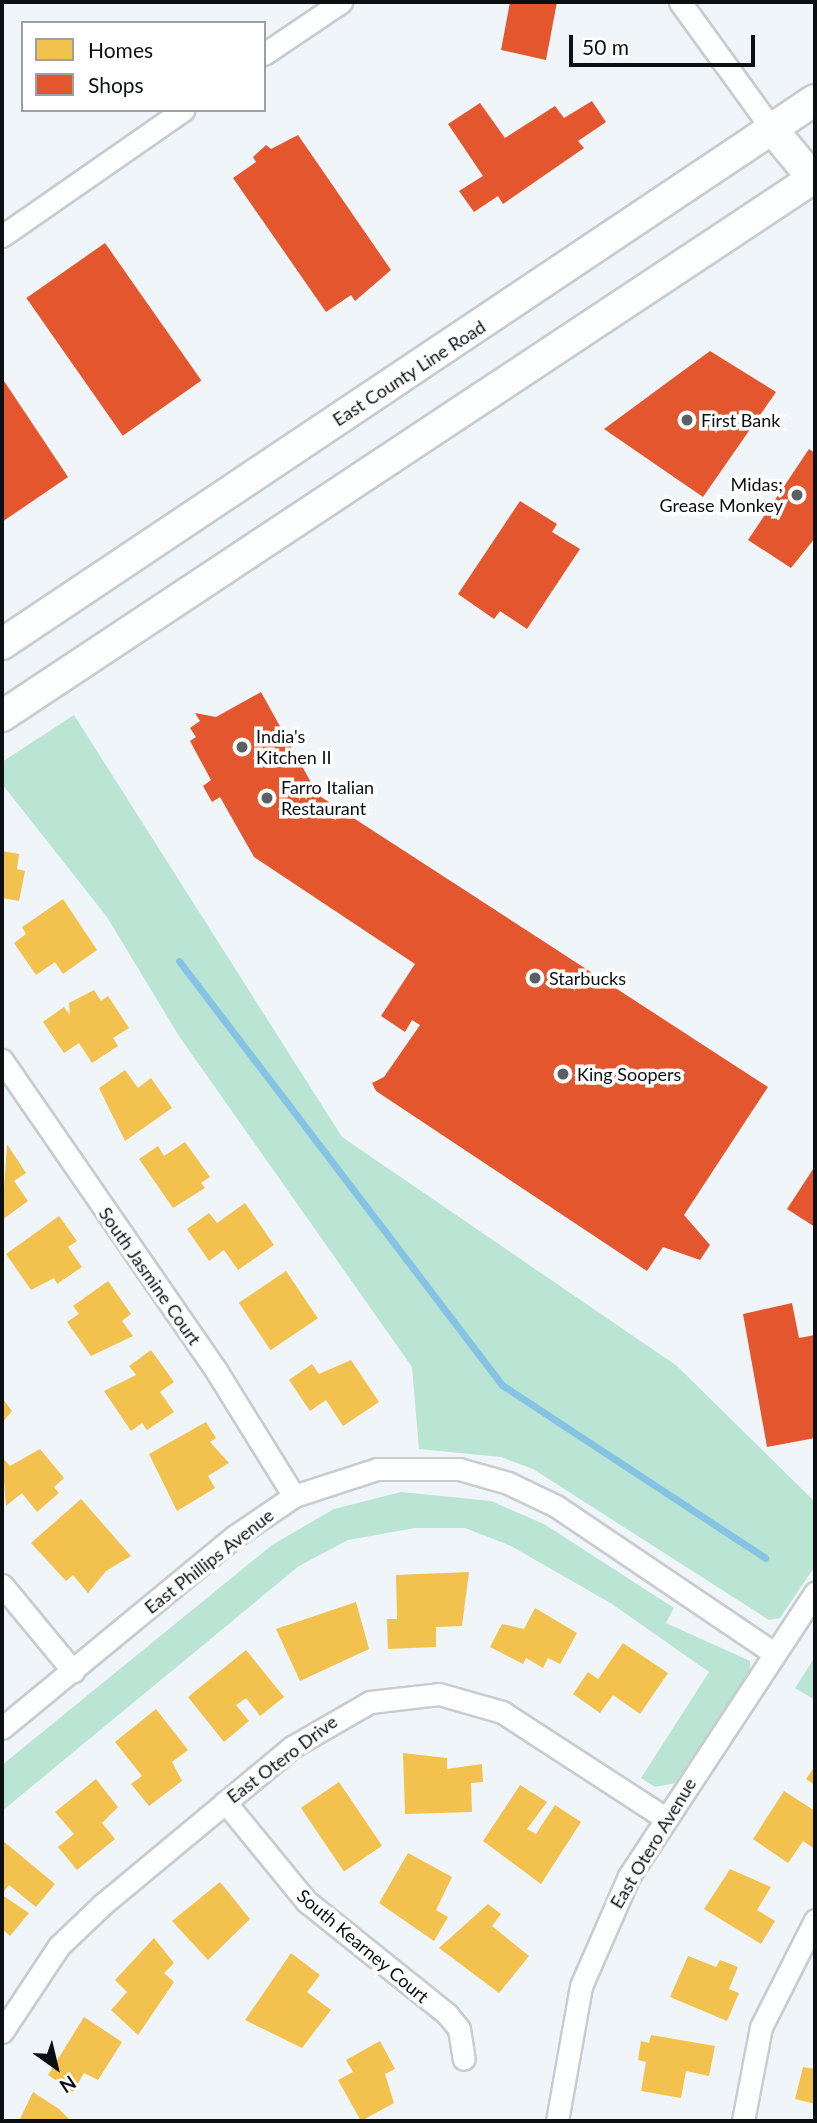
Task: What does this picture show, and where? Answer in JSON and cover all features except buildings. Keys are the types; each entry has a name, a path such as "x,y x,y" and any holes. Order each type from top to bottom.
{"main road":[{"name":"East County Line Road","path":"2,644 815,100"},
{"path":"2,716 815,179 772,129"}],"street":[{"path":"266,53 341,2"},
{"path":"680,2 772,129"},
{"path":"2,236 180,112"},
{"name":"South Jasmine Court","path":"2,1060 217,1372 294,1496"},
{"name":"East Phillips Avenue","path":"2,1728 235,1536 294,1496 377,1469 421,1466 508,1483 556,1506 774,1653"},
{"path":"2,1585 73,1671"},
{"name":"East Otero Avenue","path":"557,2121 581,1986 629,1876 815,1593"},
{"name":"East Otero Drive","path":"2,2032 60,1946 225,1802 349,1710 384,1697 439,1694 533,1728 665,1818"},
{"name":"South Kearney Court","path":"225,1802 306,1901 447,2014 459,2029 464,2059"},
{"path":"743,2121 765,2015 815,1920"}],"green space":[{"path":"74,715 342,1137 677,1366 815,1502 815,1566 780,1618 769,1620 533,1469 501,1457 419,1449 412,1367 179,1036 107,917 2,784 2,762"},
{"path":"401,1492 491,1501 544,1524 674,1608 666,1623 750,1661 750,1673 676,1783 655,1787 641,1778 709,1672 612,1604 511,1546 465,1528 415,1528 348,1540 299,1566 2,1811 2,1765 272,1545 334,1509"},
{"path":"815,1657 815,1700 795,1688"}],"waterway":[{"path":"179,961 502,1385 765,1558"}],"place":[{"name":"First Bank","path":"687,420"},
{"name":"Midas; Grease Monkey","path":"797,495"},
{"name":"India's Kitchen II","path":"242,747"},
{"name":"Farro Italian Restaurant","path":"267,798"},
{"name":"Starbucks","path":"535,978"},
{"name":"King Soopers","path":"563,1074"}]}
